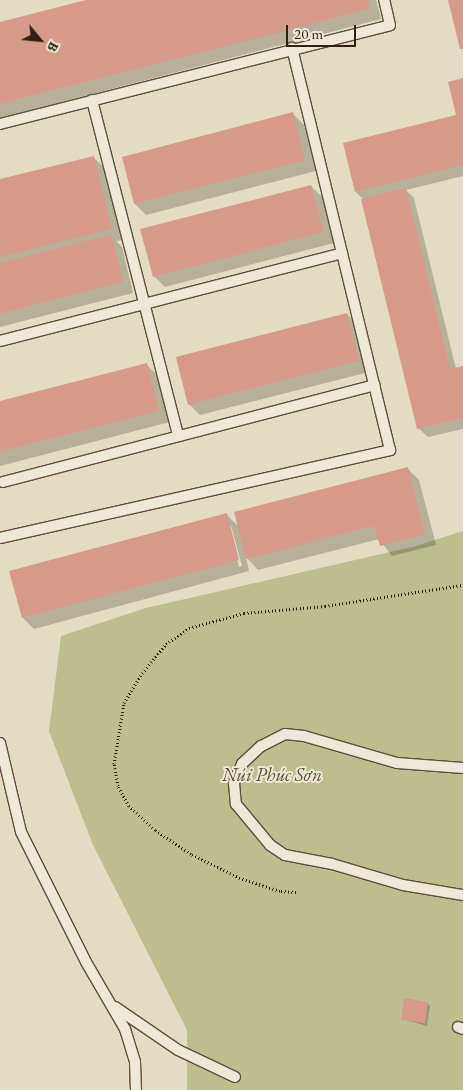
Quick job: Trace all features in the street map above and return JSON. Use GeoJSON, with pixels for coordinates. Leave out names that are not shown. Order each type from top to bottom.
{"type":"FeatureCollection","features":[{"type":"Feature","properties":{"kind":"lane"},"geometry":{"type":"LineString","coordinates":[[0,124],[292,48],[390,25],[384,0]]}},
{"type":"Feature","properties":{"kind":"lane"},"geometry":{"type":"LineString","coordinates":[[0,538],[390,450],[292,48]]}},
{"type":"Feature","properties":{"kind":"lane"},"geometry":{"type":"LineString","coordinates":[[92,100],[178,436]]}},
{"type":"Feature","properties":{"kind":"lane"},"geometry":{"type":"LineString","coordinates":[[0,341],[342,253]]}},
{"type":"Feature","properties":{"kind":"lane"},"geometry":{"type":"LineString","coordinates":[[3,482],[375,385]]}},
{"type":"Feature","properties":{"kind":"lane"},"geometry":{"type":"LineString","coordinates":[[463,768],[397,763],[304,736],[285,734],[261,746],[242,764],[234,783],[236,804],[270,845],[285,855],[332,864],[403,885],[463,895]]}},
{"type":"Feature","properties":{"kind":"lane"},"geometry":{"type":"LineString","coordinates":[[0,743],[21,832],[110,1004],[125,1029],[135,1062],[136,1090]]}},
{"type":"Feature","properties":{"kind":"lane"},"geometry":{"type":"LineString","coordinates":[[110,1004],[178,1050],[235,1077]]}},
{"type":"Feature","properties":{"kind":"path"},"geometry":{"type":"LineString","coordinates":[[296,892],[240,878],[191,854],[155,830],[129,806],[118,786],[114,764],[124,703],[140,676],[166,644],[189,628],[244,613],[325,606],[463,585]]}},
{"type":"Feature","properties":{"kind":"green space","name":"Núi Phúc Sơn"},"geometry":{"type":"Polygon","coordinates":[[[463,531],[463,1090],[187,1090],[187,1030],[93,845],[49,731],[61,636],[146,608],[416,546],[463,531]]]}},
{"type":"Feature","properties":{"kind":"building"},"geometry":{"type":"Polygon","coordinates":[[[86,0],[368,0],[370,9],[0,104],[0,22],[86,0]]]}},
{"type":"Feature","properties":{"kind":"building"},"geometry":{"type":"Polygon","coordinates":[[[448,0],[463,0],[463,49],[460,49],[448,0]]]}},
{"type":"Feature","properties":{"kind":"building"},"geometry":{"type":"Polygon","coordinates":[[[463,78],[463,165],[355,192],[343,143],[456,115],[448,82],[463,78]]]}},
{"type":"Feature","properties":{"kind":"building"},"geometry":{"type":"Polygon","coordinates":[[[293,112],[305,160],[134,204],[122,157],[293,112]]]}},
{"type":"Feature","properties":{"kind":"building"},"geometry":{"type":"Polygon","coordinates":[[[94,156],[112,229],[0,257],[0,179],[94,156]]]}},
{"type":"Feature","properties":{"kind":"building"},"geometry":{"type":"Polygon","coordinates":[[[311,185],[324,232],[153,277],[140,229],[311,185]]]}},
{"type":"Feature","properties":{"kind":"building"},"geometry":{"type":"Polygon","coordinates":[[[406,188],[450,369],[463,366],[463,418],[417,429],[361,199],[406,188]]]}},
{"type":"Feature","properties":{"kind":"building"},"geometry":{"type":"Polygon","coordinates":[[[111,234],[123,282],[0,314],[0,263],[111,234]]]}},
{"type":"Feature","properties":{"kind":"building"},"geometry":{"type":"Polygon","coordinates":[[[347,313],[359,361],[188,405],[176,357],[347,313]]]}},
{"type":"Feature","properties":{"kind":"building"},"geometry":{"type":"Polygon","coordinates":[[[147,363],[159,411],[0,452],[0,401],[147,363]]]}},
{"type":"Feature","properties":{"kind":"building"},"geometry":{"type":"Polygon","coordinates":[[[408,467],[425,534],[380,546],[374,526],[246,559],[234,512],[408,467]]]}},
{"type":"Feature","properties":{"kind":"building"},"geometry":{"type":"Polygon","coordinates":[[[227,513],[239,560],[22,618],[9,571],[227,513]]]}},
{"type":"Feature","properties":{"kind":"building"},"geometry":{"type":"Polygon","coordinates":[[[404,998],[428,1002],[425,1023],[401,1020],[404,998]]]}}]}
